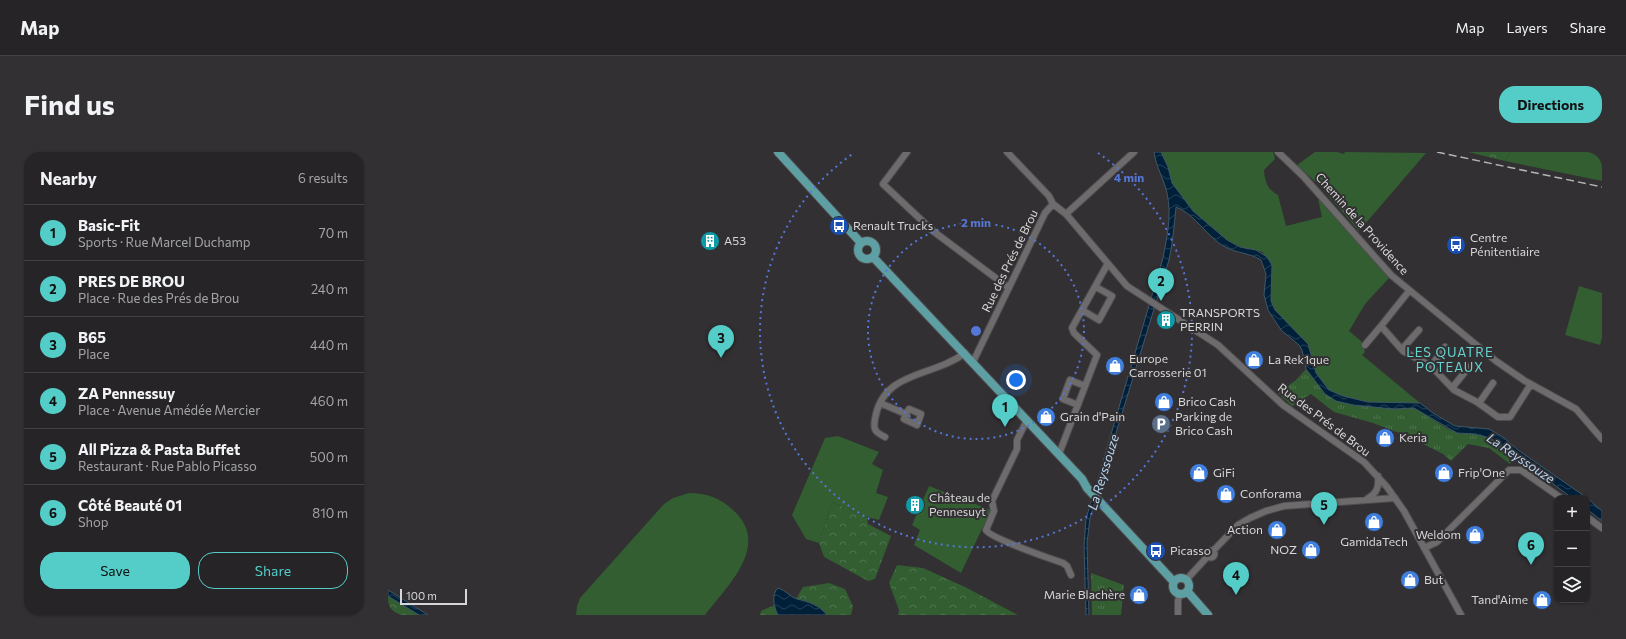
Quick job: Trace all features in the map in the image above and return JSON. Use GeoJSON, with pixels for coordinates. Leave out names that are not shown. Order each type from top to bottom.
{"type":"FeatureCollection","features":[{"type":"Feature","properties":{"kind":"main road"},"geometry":{"type":"LineString","coordinates":[[778,152],[861,244]]}},
{"type":"Feature","properties":{"kind":"main road"},"geometry":{"type":"LineString","coordinates":[[867,241],[874,246],[876,251],[873,256],[867,259],[860,256],[858,250],[861,244],[867,241]]}},
{"type":"Feature","properties":{"kind":"main road"},"geometry":{"type":"LineString","coordinates":[[873,256],[1096,494],[1179,580],[1189,586],[1184,592]]}},
{"type":"Feature","properties":{"kind":"main road"},"geometry":{"type":"LineString","coordinates":[[1179,580],[1174,589],[1184,592],[1208,615]]}},
{"type":"Feature","properties":{"kind":"street"},"geometry":{"type":"LineString","coordinates":[[907,152],[883,184],[933,231],[1008,288]]}},
{"type":"Feature","properties":{"kind":"street"},"geometry":{"type":"LineString","coordinates":[[1007,152],[1049,196],[1053,204]]}},
{"type":"Feature","properties":{"kind":"street"},"geometry":{"type":"LineString","coordinates":[[1066,214],[1134,152]]}},
{"type":"Feature","properties":{"kind":"street","name":"Chemin de la Providence"},"geometry":{"type":"LineString","coordinates":[[1278,152],[1303,176],[1391,275],[1409,291],[1496,360],[1531,384],[1576,409],[1602,439]]}},
{"type":"Feature","properties":{"kind":"street","name":"Rue des Prés de Brou"},"geometry":{"type":"LineString","coordinates":[[973,362],[1045,212],[1053,204],[1066,214],[1107,265],[1127,286],[1147,301],[1218,345],[1283,405],[1302,420],[1349,450],[1378,476],[1395,498],[1461,615]]}},
{"type":"Feature","properties":{"kind":"street"},"geometry":{"type":"LineString","coordinates":[[1059,454],[1097,355],[1072,331],[1107,265]]}},
{"type":"Feature","properties":{"kind":"street"},"geometry":{"type":"LineString","coordinates":[[1082,310],[1099,320],[1112,296],[1096,287]]}},
{"type":"Feature","properties":{"kind":"street"},"geometry":{"type":"LineString","coordinates":[[1364,345],[1409,291]]}},
{"type":"Feature","properties":{"kind":"street"},"geometry":{"type":"LineString","coordinates":[[1381,326],[1402,350],[1431,366],[1452,388],[1479,403],[1498,417],[1510,417],[1531,384]]}},
{"type":"Feature","properties":{"kind":"street"},"geometry":{"type":"LineString","coordinates":[[1402,350],[1419,330]]}},
{"type":"Feature","properties":{"kind":"street"},"geometry":{"type":"LineString","coordinates":[[1431,366],[1445,347]]}},
{"type":"Feature","properties":{"kind":"street"},"geometry":{"type":"LineString","coordinates":[[885,437],[876,433],[873,429],[876,412],[887,389],[896,383],[951,362],[965,353]]}},
{"type":"Feature","properties":{"kind":"street"},"geometry":{"type":"LineString","coordinates":[[1452,388],[1468,367]]}},
{"type":"Feature","properties":{"kind":"street"},"geometry":{"type":"LineString","coordinates":[[1078,405],[1063,399],[1070,380],[1085,386]]}},
{"type":"Feature","properties":{"kind":"street"},"geometry":{"type":"LineString","coordinates":[[1479,403],[1493,383]]}},
{"type":"Feature","properties":{"kind":"street"},"geometry":{"type":"LineString","coordinates":[[880,403],[906,414]]}},
{"type":"Feature","properties":{"kind":"street"},"geometry":{"type":"LineString","coordinates":[[1026,420],[1017,440],[1017,448],[992,501],[994,511],[986,530],[988,533],[1067,566],[1072,575]]}},
{"type":"Feature","properties":{"kind":"street"},"geometry":{"type":"LineString","coordinates":[[1424,548],[1437,542],[1509,470],[1521,470],[1557,495]]}},
{"type":"Feature","properties":{"kind":"street"},"geometry":{"type":"LineString","coordinates":[[1366,500],[1377,491],[1379,485],[1378,476]]}},
{"type":"Feature","properties":{"kind":"street"},"geometry":{"type":"LineString","coordinates":[[1179,580],[1211,553],[1238,526],[1250,518],[1266,511],[1284,506],[1395,498]]}},
{"type":"Feature","properties":{"kind":"street"},"geometry":{"type":"LineString","coordinates":[[1590,519],[1602,528]]}},
{"type":"Feature","properties":{"kind":"street"},"geometry":{"type":"LineString","coordinates":[[1178,615],[1178,601],[1184,592]]}},
{"type":"Feature","properties":{"kind":"green space"},"geometry":{"type":"Polygon","coordinates":[[[1161,152],[1273,152],[1275,159],[1264,170],[1265,178],[1269,188],[1278,195],[1286,226],[1322,217],[1317,194],[1389,278],[1365,304],[1349,331],[1361,341],[1365,352],[1362,355],[1420,403],[1368,402],[1343,396],[1329,390],[1316,373],[1310,350],[1275,310],[1271,301],[1263,252],[1240,247],[1227,240],[1193,211],[1172,183],[1168,167],[1161,152]]]}},
{"type":"Feature","properties":{"kind":"green space"},"geometry":{"type":"Polygon","coordinates":[[[1315,152],[1337,152],[1344,154],[1345,152],[1426,153],[1359,231],[1319,185],[1297,165],[1315,152]]]}},
{"type":"Feature","properties":{"kind":"green space"},"geometry":{"type":"Polygon","coordinates":[[[1468,152],[1511,152],[1505,161],[1468,152]]]}},
{"type":"Feature","properties":{"kind":"green space"},"geometry":{"type":"Polygon","coordinates":[[[1511,152],[1602,152],[1602,181],[1505,161],[1511,152]]]}},
{"type":"Feature","properties":{"kind":"green space"},"geometry":{"type":"Polygon","coordinates":[[[1579,286],[1602,293],[1602,338],[1600,345],[1565,335],[1579,286]]]}},
{"type":"Feature","properties":{"kind":"green space"},"geometry":{"type":"Polygon","coordinates":[[[1306,369],[1325,394],[1393,409],[1414,408],[1448,429],[1461,434],[1475,434],[1490,438],[1518,457],[1510,464],[1489,448],[1468,444],[1451,461],[1443,454],[1407,436],[1373,423],[1334,412],[1311,394],[1292,406],[1278,393],[1296,380],[1306,369]]]}},
{"type":"Feature","properties":{"kind":"green space"},"geometry":{"type":"Polygon","coordinates":[[[838,436],[879,452],[872,464],[883,470],[876,493],[888,497],[879,520],[867,517],[832,502],[819,543],[806,539],[792,515],[825,438],[838,436]]]}},
{"type":"Feature","properties":{"kind":"green space"},"geometry":{"type":"Polygon","coordinates":[[[929,486],[991,510],[961,573],[914,545],[920,530],[912,525],[929,486]]]}},
{"type":"Feature","properties":{"kind":"green space"},"geometry":{"type":"Polygon","coordinates":[[[689,493],[713,497],[728,506],[744,523],[748,537],[747,551],[742,565],[734,578],[705,615],[576,615],[580,598],[664,504],[673,498],[689,493]]]}},
{"type":"Feature","properties":{"kind":"green space"},"geometry":{"type":"Polygon","coordinates":[[[832,502],[867,517],[868,524],[891,536],[875,579],[868,581],[824,557],[819,543],[832,502]]]}},
{"type":"Feature","properties":{"kind":"green space"},"geometry":{"type":"Polygon","coordinates":[[[897,565],[923,568],[965,587],[1018,615],[898,615],[899,610],[889,583],[897,565]]]}},
{"type":"Feature","properties":{"kind":"green space"},"geometry":{"type":"Polygon","coordinates":[[[1091,573],[1124,585],[1121,615],[1092,615],[1091,573]]]}},
{"type":"Feature","properties":{"kind":"green space"},"geometry":{"type":"Polygon","coordinates":[[[829,583],[845,589],[853,606],[851,615],[827,615],[813,604],[796,599],[803,587],[829,583]]]}},
{"type":"Feature","properties":{"kind":"green space"},"geometry":{"type":"Polygon","coordinates":[[[388,596],[419,615],[388,615],[388,596]]]}},
{"type":"Feature","properties":{"kind":"green space"},"geometry":{"type":"Polygon","coordinates":[[[775,605],[778,615],[760,615],[761,611],[775,605]]]}},
{"type":"Feature","properties":{"kind":"water","name":"La Reyssouze"},"geometry":{"type":"Polygon","coordinates":[[[1154,152],[1161,152],[1168,167],[1172,183],[1193,211],[1227,240],[1240,247],[1256,250],[1267,257],[1272,265],[1271,301],[1275,310],[1308,344],[1316,373],[1329,390],[1343,396],[1368,402],[1420,403],[1433,413],[1455,426],[1489,429],[1503,437],[1518,450],[1583,495],[1568,495],[1503,446],[1490,438],[1475,434],[1457,433],[1414,408],[1393,409],[1353,405],[1336,401],[1325,394],[1306,369],[1302,350],[1299,345],[1281,330],[1268,310],[1264,295],[1266,274],[1261,260],[1225,247],[1212,238],[1183,210],[1176,207],[1169,260],[1090,518],[1087,543],[1089,615],[1086,615],[1084,546],[1086,519],[1163,258],[1167,234],[1169,210],[1166,188],[1156,163],[1154,152]]]}},
{"type":"Feature","properties":{"kind":"water"},"geometry":{"type":"Polygon","coordinates":[[[1590,501],[1602,511],[1602,521],[1590,511],[1590,501]]]}},
{"type":"Feature","properties":{"kind":"water"},"geometry":{"type":"Polygon","coordinates":[[[778,588],[795,598],[817,606],[827,615],[778,615],[774,605],[774,594],[778,588]]]}},
{"type":"Feature","properties":{"kind":"water"},"geometry":{"type":"Polygon","coordinates":[[[388,590],[428,615],[419,615],[388,596],[388,590]]]}},
{"type":"Feature","properties":{"kind":"railway"},"geometry":{"type":"LineString","coordinates":[[1437,152],[1602,187]]}},
{"type":"Feature","properties":{"kind":"place","name":"Renault Trucks"},"geometry":{"type":"Point","coordinates":[839,226]}},
{"type":"Feature","properties":{"kind":"place","name":"A53"},"geometry":{"type":"Point","coordinates":[710,241]}},
{"type":"Feature","properties":{"kind":"place","name":"Centre Pénitentiaire"},"geometry":{"type":"Point","coordinates":[1456,245]}},
{"type":"Feature","properties":{"kind":"place","name":"PRES DE BROU"},"geometry":{"type":"Point","coordinates":[1161,301]}},
{"type":"Feature","properties":{"kind":"place","name":"TRANSPORTS PERRIN"},"geometry":{"type":"Point","coordinates":[1166,320]}},
{"type":"Feature","properties":{"kind":"place","name":"B65"},"geometry":{"type":"Point","coordinates":[721,358]}},
{"type":"Feature","properties":{"kind":"place","name":"La Rek1que"},"geometry":{"type":"Point","coordinates":[1254,360]}},
{"type":"Feature","properties":{"kind":"place","name":"Europe Carrosserie 01"},"geometry":{"type":"Point","coordinates":[1115,366]}},
{"type":"Feature","properties":{"kind":"place","name":"Brico Cash"},"geometry":{"type":"Point","coordinates":[1164,402]}},
{"type":"Feature","properties":{"kind":"place","name":"Grain d'Pain"},"geometry":{"type":"Point","coordinates":[1046,417]}},
{"type":"Feature","properties":{"kind":"place","name":"Parking de Brico Cash"},"geometry":{"type":"Point","coordinates":[1161,424]}},
{"type":"Feature","properties":{"kind":"place","name":"Basic-Fit"},"geometry":{"type":"Point","coordinates":[1005,427]}},
{"type":"Feature","properties":{"kind":"place","name":"Keria"},"geometry":{"type":"Point","coordinates":[1385,438]}},
{"type":"Feature","properties":{"kind":"place","name":"GiFi"},"geometry":{"type":"Point","coordinates":[1199,473]}},
{"type":"Feature","properties":{"kind":"place","name":"Frip'One"},"geometry":{"type":"Point","coordinates":[1444,473]}},
{"type":"Feature","properties":{"kind":"place","name":"Conforama"},"geometry":{"type":"Point","coordinates":[1226,494]}},
{"type":"Feature","properties":{"kind":"place","name":"Château de Pennesuyt"},"geometry":{"type":"Point","coordinates":[915,505]}},
{"type":"Feature","properties":{"kind":"place","name":"GamidaTech"},"geometry":{"type":"Point","coordinates":[1374,522]}},
{"type":"Feature","properties":{"kind":"place","name":"All Pizza & Pasta Buffet"},"geometry":{"type":"Point","coordinates":[1324,525]}},
{"type":"Feature","properties":{"kind":"place","name":"Action"},"geometry":{"type":"Point","coordinates":[1277,530]}},
{"type":"Feature","properties":{"kind":"place","name":"Weldom"},"geometry":{"type":"Point","coordinates":[1475,535]}},
{"type":"Feature","properties":{"kind":"place","name":"NOZ"},"geometry":{"type":"Point","coordinates":[1311,550]}},
{"type":"Feature","properties":{"kind":"place","name":"Picasso"},"geometry":{"type":"Point","coordinates":[1156,551]}},
{"type":"Feature","properties":{"kind":"place","name":"Côté Beauté 01"},"geometry":{"type":"Point","coordinates":[1531,565]}},
{"type":"Feature","properties":{"kind":"place","name":"But"},"geometry":{"type":"Point","coordinates":[1410,580]}},
{"type":"Feature","properties":{"kind":"place","name":"Marie Blachère"},"geometry":{"type":"Point","coordinates":[1139,595]}},
{"type":"Feature","properties":{"kind":"place","name":"ZA Pennessuy"},"geometry":{"type":"Point","coordinates":[1236,595]}},
{"type":"Feature","properties":{"kind":"place","name":"Tand'Aime"},"geometry":{"type":"Point","coordinates":[1542,600]}},
{"type":"Feature","properties":{"kind":"district","name":"LES QUATRE POTEAUX"},"geometry":{"type":"Point","coordinates":[1450,360]}}]}
